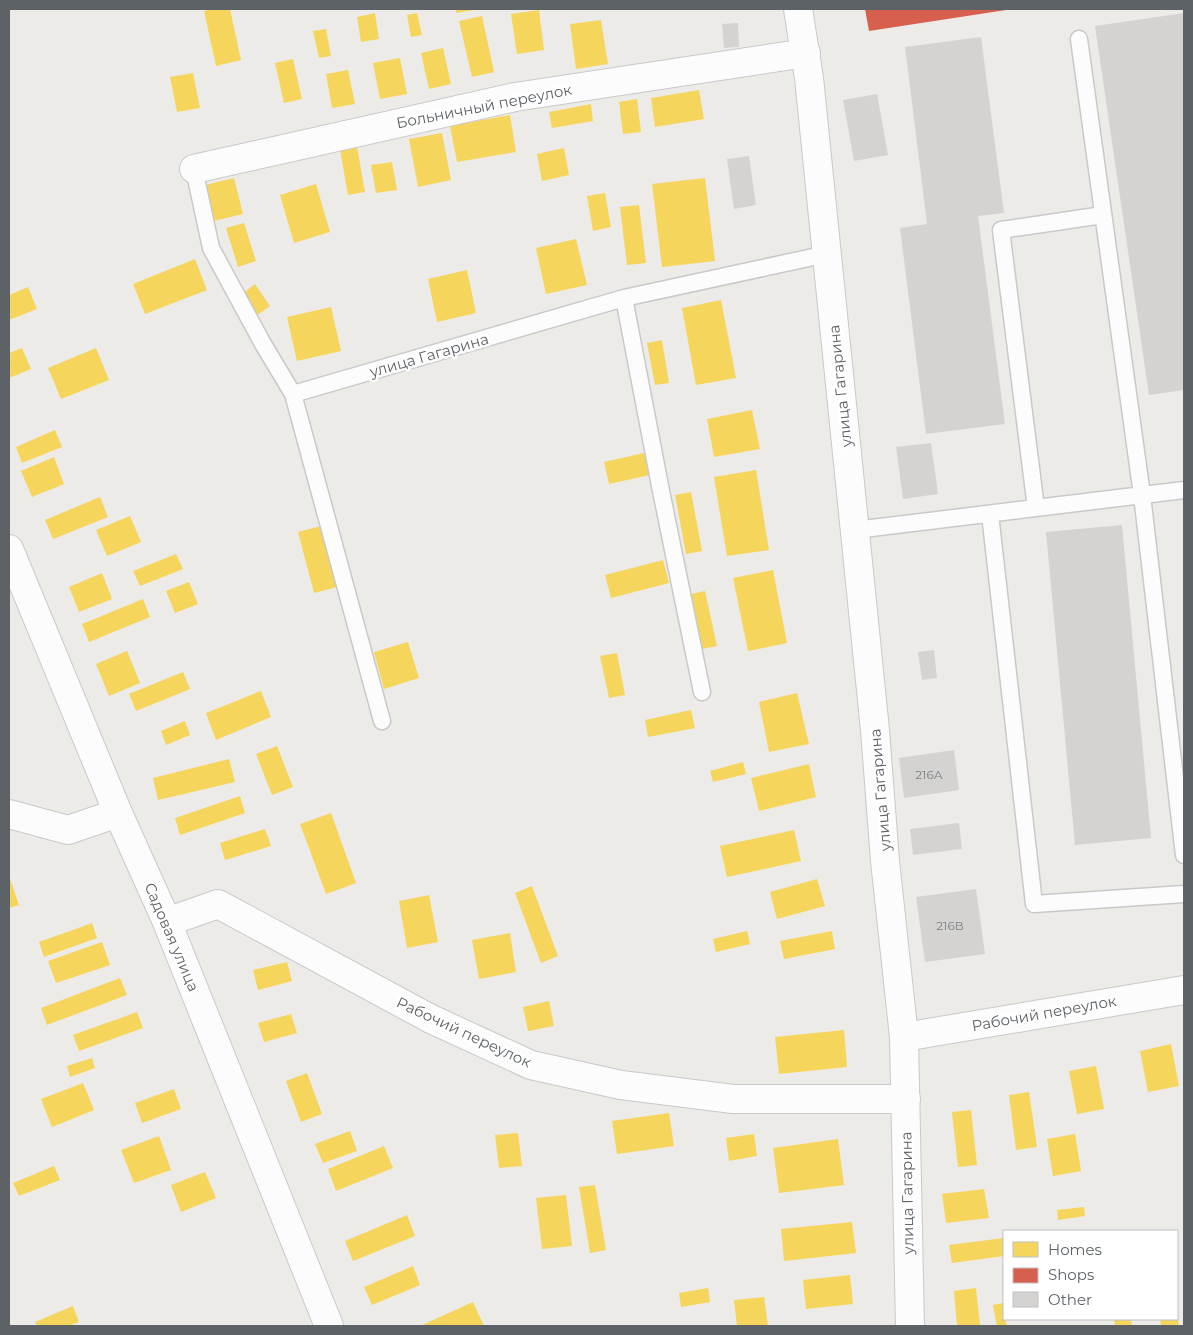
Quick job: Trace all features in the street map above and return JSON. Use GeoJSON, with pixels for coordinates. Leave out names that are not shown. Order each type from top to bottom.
{"type":"FeatureCollection","features":[{"type":"Feature","properties":{"kind":"street","name":"улица Гагарина"},"geometry":{"type":"LineString","coordinates":[[798,9],[806,53],[827,254],[904,1037],[910,1326]]}},
{"type":"Feature","properties":{"kind":"street","name":"Больничный переулок"},"geometry":{"type":"LineString","coordinates":[[194,169],[515,97],[806,53]]}},
{"type":"Feature","properties":{"kind":"street","name":"Садовая улица"},"geometry":{"type":"LineString","coordinates":[[9,550],[118,813],[167,922],[329,1326]]}},
{"type":"Feature","properties":{"kind":"street"},"geometry":{"type":"LineString","coordinates":[[9,814],[68,830],[118,813]]}},
{"type":"Feature","properties":{"kind":"street","name":"Рабочий переулок"},"geometry":{"type":"LineString","coordinates":[[167,922],[218,904],[431,1019],[531,1065],[621,1085],[733,1100],[906,1099]]}},
{"type":"Feature","properties":{"kind":"street","name":"Рабочий переулок"},"geometry":{"type":"LineString","coordinates":[[904,1037],[1184,990]]}},
{"type":"Feature","properties":{"kind":"lane"},"geometry":{"type":"LineString","coordinates":[[1079,39],[1142,495],[1184,855]]}},
{"type":"Feature","properties":{"kind":"lane"},"geometry":{"type":"LineString","coordinates":[[194,169],[211,248],[263,344],[293,394],[382,721]]}},
{"type":"Feature","properties":{"kind":"lane"},"geometry":{"type":"LineString","coordinates":[[1036,508],[1001,230],[1104,215]]}},
{"type":"Feature","properties":{"kind":"lane","name":"улица Гагарина"},"geometry":{"type":"LineString","coordinates":[[293,394],[624,298],[827,254]]}},
{"type":"Feature","properties":{"kind":"lane"},"geometry":{"type":"LineString","coordinates":[[624,298],[702,692]]}},
{"type":"Feature","properties":{"kind":"lane"},"geometry":{"type":"LineString","coordinates":[[855,530],[1184,490]]}},
{"type":"Feature","properties":{"kind":"lane"},"geometry":{"type":"LineString","coordinates":[[990,514],[1034,904],[1184,894]]}},
{"type":"Feature","properties":{"kind":"building: Homes"},"geometry":{"type":"Polygon","coordinates":[[[230,9],[241,60],[216,66],[204,11],[230,9]]]}},
{"type":"Feature","properties":{"kind":"building: Homes"},"geometry":{"type":"Polygon","coordinates":[[[456,9],[474,9],[474,10],[456,13],[456,9]]]}},
{"type":"Feature","properties":{"kind":"building: Homes"},"geometry":{"type":"Polygon","coordinates":[[[539,10],[544,50],[517,54],[511,14],[539,10]]]}},
{"type":"Feature","properties":{"kind":"building: Homes"},"geometry":{"type":"Polygon","coordinates":[[[375,13],[379,39],[361,42],[357,17],[375,13]]]}},
{"type":"Feature","properties":{"kind":"building: Homes"},"geometry":{"type":"Polygon","coordinates":[[[417,13],[422,35],[411,37],[407,15],[417,13]]]}},
{"type":"Feature","properties":{"kind":"building: Homes"},"geometry":{"type":"Polygon","coordinates":[[[482,16],[494,72],[472,77],[459,21],[482,16]]]}},
{"type":"Feature","properties":{"kind":"building: Homes"},"geometry":{"type":"Polygon","coordinates":[[[601,20],[608,64],[576,69],[570,24],[601,20]]]}},
{"type":"Feature","properties":{"kind":"building: Homes"},"geometry":{"type":"Polygon","coordinates":[[[326,29],[331,56],[319,58],[313,31],[326,29]]]}},
{"type":"Feature","properties":{"kind":"building: Homes"},"geometry":{"type":"Polygon","coordinates":[[[443,48],[451,84],[429,89],[421,53],[443,48]]]}},
{"type":"Feature","properties":{"kind":"building: Homes"},"geometry":{"type":"Polygon","coordinates":[[[400,58],[407,94],[380,99],[373,63],[400,58]]]}},
{"type":"Feature","properties":{"kind":"building: Homes"},"geometry":{"type":"Polygon","coordinates":[[[293,59],[302,99],[284,103],[275,63],[293,59]]]}},
{"type":"Feature","properties":{"kind":"building: Homes"},"geometry":{"type":"Polygon","coordinates":[[[348,70],[355,104],[332,108],[326,74],[348,70]]]}},
{"type":"Feature","properties":{"kind":"building: Homes"},"geometry":{"type":"Polygon","coordinates":[[[193,73],[200,108],[177,112],[170,77],[193,73]]]}},
{"type":"Feature","properties":{"kind":"building: Homes"},"geometry":{"type":"Polygon","coordinates":[[[699,90],[704,119],[655,127],[651,98],[699,90]]]}},
{"type":"Feature","properties":{"kind":"building: Homes"},"geometry":{"type":"Polygon","coordinates":[[[637,99],[641,132],[623,134],[619,102],[637,99]]]}},
{"type":"Feature","properties":{"kind":"building: Homes"},"geometry":{"type":"Polygon","coordinates":[[[591,104],[593,121],[552,128],[549,112],[591,104]]]}},
{"type":"Feature","properties":{"kind":"building: Homes"},"geometry":{"type":"Polygon","coordinates":[[[510,115],[516,152],[457,162],[450,126],[510,115]]]}},
{"type":"Feature","properties":{"kind":"building: Homes"},"geometry":{"type":"Polygon","coordinates":[[[442,133],[451,180],[418,187],[409,139],[442,133]]]}},
{"type":"Feature","properties":{"kind":"building: Homes"},"geometry":{"type":"Polygon","coordinates":[[[357,147],[365,192],[348,195],[340,150],[357,147]]]}},
{"type":"Feature","properties":{"kind":"building: Homes"},"geometry":{"type":"Polygon","coordinates":[[[564,148],[569,175],[542,181],[537,154],[564,148]]]}},
{"type":"Feature","properties":{"kind":"building: Homes"},"geometry":{"type":"Polygon","coordinates":[[[392,162],[397,190],[376,193],[371,165],[392,162]]]}},
{"type":"Feature","properties":{"kind":"building: Homes"},"geometry":{"type":"Polygon","coordinates":[[[234,178],[243,214],[214,221],[205,185],[234,178]]]}},
{"type":"Feature","properties":{"kind":"building: Homes"},"geometry":{"type":"Polygon","coordinates":[[[705,178],[715,261],[662,267],[652,184],[705,178]]]}},
{"type":"Feature","properties":{"kind":"building: Homes"},"geometry":{"type":"Polygon","coordinates":[[[316,184],[330,232],[294,243],[280,195],[316,184]]]}},
{"type":"Feature","properties":{"kind":"building: Homes"},"geometry":{"type":"Polygon","coordinates":[[[605,193],[611,227],[593,231],[587,196],[605,193]]]}},
{"type":"Feature","properties":{"kind":"building: Homes"},"geometry":{"type":"Polygon","coordinates":[[[639,205],[646,263],[627,265],[620,207],[639,205]]]}},
{"type":"Feature","properties":{"kind":"building: Homes"},"geometry":{"type":"Polygon","coordinates":[[[244,223],[256,261],[238,267],[226,228],[244,223]]]}},
{"type":"Feature","properties":{"kind":"building: Homes"},"geometry":{"type":"Polygon","coordinates":[[[576,239],[587,285],[546,294],[536,248],[576,239]]]}},
{"type":"Feature","properties":{"kind":"building: Homes"},"geometry":{"type":"Polygon","coordinates":[[[195,259],[207,290],[145,314],[133,284],[195,259]]]}},
{"type":"Feature","properties":{"kind":"building: Homes"},"geometry":{"type":"Polygon","coordinates":[[[467,270],[476,313],[437,322],[428,279],[467,270]]]}},
{"type":"Feature","properties":{"kind":"building: Homes"},"geometry":{"type":"Polygon","coordinates":[[[255,284],[270,306],[256,316],[242,294],[255,284]]]}},
{"type":"Feature","properties":{"kind":"building: Homes"},"geometry":{"type":"Polygon","coordinates":[[[28,287],[37,309],[9,320],[9,295],[28,287]]]}},
{"type":"Feature","properties":{"kind":"building: Homes"},"geometry":{"type":"Polygon","coordinates":[[[721,300],[736,378],[696,385],[682,308],[721,300]]]}},
{"type":"Feature","properties":{"kind":"building: Homes"},"geometry":{"type":"Polygon","coordinates":[[[331,307],[341,351],[297,361],[287,317],[331,307]]]}},
{"type":"Feature","properties":{"kind":"building: Homes"},"geometry":{"type":"Polygon","coordinates":[[[662,340],[669,383],[655,385],[647,343],[662,340]]]}},
{"type":"Feature","properties":{"kind":"building: Homes"},"geometry":{"type":"Polygon","coordinates":[[[22,348],[31,369],[9,378],[9,353],[22,348]]]}},
{"type":"Feature","properties":{"kind":"building: Homes"},"geometry":{"type":"Polygon","coordinates":[[[96,348],[109,380],[61,399],[48,368],[96,348]]]}},
{"type":"Feature","properties":{"kind":"building: Homes"},"geometry":{"type":"Polygon","coordinates":[[[752,410],[760,449],[714,457],[707,419],[752,410]]]}},
{"type":"Feature","properties":{"kind":"building: Homes"},"geometry":{"type":"Polygon","coordinates":[[[55,430],[62,447],[22,463],[16,447],[55,430]]]}},
{"type":"Feature","properties":{"kind":"building: Homes"},"geometry":{"type":"Polygon","coordinates":[[[644,453],[650,475],[609,484],[604,462],[644,453]]]}},
{"type":"Feature","properties":{"kind":"building: Homes"},"geometry":{"type":"Polygon","coordinates":[[[54,457],[64,484],[32,497],[21,471],[54,457]]]}},
{"type":"Feature","properties":{"kind":"building: Homes"},"geometry":{"type":"Polygon","coordinates":[[[756,470],[769,550],[727,556],[714,477],[756,470]]]}},
{"type":"Feature","properties":{"kind":"building: Homes"},"geometry":{"type":"Polygon","coordinates":[[[691,492],[702,551],[686,554],[675,495],[691,492]]]}},
{"type":"Feature","properties":{"kind":"building: Homes"},"geometry":{"type":"Polygon","coordinates":[[[100,497],[108,517],[53,539],[45,520],[100,497]]]}},
{"type":"Feature","properties":{"kind":"building: Homes"},"geometry":{"type":"Polygon","coordinates":[[[130,516],[141,542],[107,556],[96,530],[130,516]]]}},
{"type":"Feature","properties":{"kind":"building: Homes"},"geometry":{"type":"Polygon","coordinates":[[[321,526],[337,587],[314,593],[298,532],[321,526]]]}},
{"type":"Feature","properties":{"kind":"building: Homes"},"geometry":{"type":"Polygon","coordinates":[[[176,554],[183,569],[140,586],[133,571],[176,554]]]}},
{"type":"Feature","properties":{"kind":"building: Homes"},"geometry":{"type":"Polygon","coordinates":[[[663,560],[669,583],[611,598],[605,575],[663,560]]]}},
{"type":"Feature","properties":{"kind":"building: Homes"},"geometry":{"type":"Polygon","coordinates":[[[773,570],[787,643],[748,651],[733,578],[773,570]]]}},
{"type":"Feature","properties":{"kind":"building: Homes"},"geometry":{"type":"Polygon","coordinates":[[[102,573],[112,599],[79,612],[69,587],[102,573]]]}},
{"type":"Feature","properties":{"kind":"building: Homes"},"geometry":{"type":"Polygon","coordinates":[[[189,582],[198,604],[175,613],[166,591],[189,582]]]}},
{"type":"Feature","properties":{"kind":"building: Homes"},"geometry":{"type":"Polygon","coordinates":[[[705,591],[717,646],[702,649],[691,594],[705,591]]]}},
{"type":"Feature","properties":{"kind":"building: Homes"},"geometry":{"type":"Polygon","coordinates":[[[143,599],[150,617],[89,642],[82,624],[143,599]]]}},
{"type":"Feature","properties":{"kind":"building: Homes"},"geometry":{"type":"Polygon","coordinates":[[[408,642],[419,678],[384,689],[374,652],[408,642]]]}},
{"type":"Feature","properties":{"kind":"building: Homes"},"geometry":{"type":"Polygon","coordinates":[[[127,651],[140,683],[109,696],[96,664],[127,651]]]}},
{"type":"Feature","properties":{"kind":"building: Homes"},"geometry":{"type":"Polygon","coordinates":[[[617,653],[625,695],[609,698],[600,656],[617,653]]]}},
{"type":"Feature","properties":{"kind":"building: Homes"},"geometry":{"type":"Polygon","coordinates":[[[183,672],[190,689],[136,711],[129,694],[183,672]]]}},
{"type":"Feature","properties":{"kind":"building: Homes"},"geometry":{"type":"Polygon","coordinates":[[[261,691],[271,717],[216,740],[206,713],[261,691]]]}},
{"type":"Feature","properties":{"kind":"building: Homes"},"geometry":{"type":"Polygon","coordinates":[[[797,693],[809,744],[769,752],[759,702],[797,693]]]}},
{"type":"Feature","properties":{"kind":"building: Homes"},"geometry":{"type":"Polygon","coordinates":[[[691,710],[695,728],[648,737],[645,720],[691,710]]]}},
{"type":"Feature","properties":{"kind":"building: Homes"},"geometry":{"type":"Polygon","coordinates":[[[185,721],[190,735],[166,745],[161,731],[185,721]]]}},
{"type":"Feature","properties":{"kind":"building: Homes"},"geometry":{"type":"Polygon","coordinates":[[[277,746],[293,787],[272,795],[256,754],[277,746]]]}},
{"type":"Feature","properties":{"kind":"building: Homes"},"geometry":{"type":"Polygon","coordinates":[[[229,759],[235,782],[158,800],[153,778],[229,759]]]}},
{"type":"Feature","properties":{"kind":"building: Homes"},"geometry":{"type":"Polygon","coordinates":[[[743,762],[746,774],[713,782],[710,771],[743,762]]]}},
{"type":"Feature","properties":{"kind":"building: Homes"},"geometry":{"type":"Polygon","coordinates":[[[809,764],[816,797],[759,811],[751,778],[809,764]]]}},
{"type":"Feature","properties":{"kind":"building: Homes"},"geometry":{"type":"Polygon","coordinates":[[[240,796],[245,813],[180,835],[175,818],[240,796]]]}},
{"type":"Feature","properties":{"kind":"building: Homes"},"geometry":{"type":"Polygon","coordinates":[[[331,813],[356,883],[326,894],[300,824],[331,813]]]}},
{"type":"Feature","properties":{"kind":"building: Homes"},"geometry":{"type":"Polygon","coordinates":[[[265,829],[271,846],[225,860],[220,843],[265,829]]]}},
{"type":"Feature","properties":{"kind":"building: Homes"},"geometry":{"type":"Polygon","coordinates":[[[794,830],[801,861],[727,877],[720,846],[794,830]]]}},
{"type":"Feature","properties":{"kind":"building: Homes"},"geometry":{"type":"Polygon","coordinates":[[[9,876],[19,905],[9,908],[9,876]]]}},
{"type":"Feature","properties":{"kind":"building: Homes"},"geometry":{"type":"Polygon","coordinates":[[[817,879],[825,906],[777,919],[770,892],[817,879]]]}},
{"type":"Feature","properties":{"kind":"building: Homes"},"geometry":{"type":"Polygon","coordinates":[[[532,886],[558,956],[541,963],[515,893],[532,886]]]}},
{"type":"Feature","properties":{"kind":"building: Homes"},"geometry":{"type":"Polygon","coordinates":[[[429,895],[438,942],[407,948],[399,901],[429,895]]]}},
{"type":"Feature","properties":{"kind":"building: Homes"},"geometry":{"type":"Polygon","coordinates":[[[92,923],[97,938],[44,957],[39,942],[92,923]]]}},
{"type":"Feature","properties":{"kind":"building: Homes"},"geometry":{"type":"Polygon","coordinates":[[[747,931],[750,944],[716,952],[713,939],[747,931]]]}},
{"type":"Feature","properties":{"kind":"building: Homes"},"geometry":{"type":"Polygon","coordinates":[[[832,931],[835,949],[784,959],[780,941],[832,931]]]}},
{"type":"Feature","properties":{"kind":"building: Homes"},"geometry":{"type":"Polygon","coordinates":[[[510,933],[516,972],[479,979],[472,940],[510,933]]]}},
{"type":"Feature","properties":{"kind":"building: Homes"},"geometry":{"type":"Polygon","coordinates":[[[102,942],[110,965],[56,983],[48,961],[102,942]]]}},
{"type":"Feature","properties":{"kind":"building: Homes"},"geometry":{"type":"Polygon","coordinates":[[[287,962],[292,981],[258,990],[253,970],[287,962]]]}},
{"type":"Feature","properties":{"kind":"building: Homes"},"geometry":{"type":"Polygon","coordinates":[[[120,978],[127,995],[47,1025],[41,1008],[120,978]]]}},
{"type":"Feature","properties":{"kind":"building: Homes"},"geometry":{"type":"Polygon","coordinates":[[[549,1001],[554,1026],[528,1031],[523,1007],[549,1001]]]}},
{"type":"Feature","properties":{"kind":"building: Homes"},"geometry":{"type":"Polygon","coordinates":[[[137,1012],[143,1028],[79,1051],[73,1035],[137,1012]]]}},
{"type":"Feature","properties":{"kind":"building: Homes"},"geometry":{"type":"Polygon","coordinates":[[[291,1014],[297,1033],[264,1042],[258,1023],[291,1014]]]}},
{"type":"Feature","properties":{"kind":"building: Homes"},"geometry":{"type":"Polygon","coordinates":[[[844,1030],[847,1067],[779,1074],[775,1037],[844,1030]]]}},
{"type":"Feature","properties":{"kind":"building: Homes"},"geometry":{"type":"Polygon","coordinates":[[[1171,1044],[1179,1086],[1148,1092],[1140,1051],[1171,1044]]]}},
{"type":"Feature","properties":{"kind":"building: Homes"},"geometry":{"type":"Polygon","coordinates":[[[92,1058],[95,1068],[70,1077],[67,1066],[92,1058]]]}},
{"type":"Feature","properties":{"kind":"building: Homes"},"geometry":{"type":"Polygon","coordinates":[[[1096,1066],[1104,1109],[1077,1114],[1069,1071],[1096,1066]]]}},
{"type":"Feature","properties":{"kind":"building: Homes"},"geometry":{"type":"Polygon","coordinates":[[[307,1073],[322,1114],[301,1122],[286,1081],[307,1073]]]}},
{"type":"Feature","properties":{"kind":"building: Homes"},"geometry":{"type":"Polygon","coordinates":[[[83,1083],[94,1110],[52,1127],[41,1099],[83,1083]]]}},
{"type":"Feature","properties":{"kind":"building: Homes"},"geometry":{"type":"Polygon","coordinates":[[[174,1089],[181,1109],[142,1123],[135,1103],[174,1089]]]}},
{"type":"Feature","properties":{"kind":"building: Homes"},"geometry":{"type":"Polygon","coordinates":[[[1029,1092],[1037,1147],[1016,1150],[1009,1095],[1029,1092]]]}},
{"type":"Feature","properties":{"kind":"building: Homes"},"geometry":{"type":"Polygon","coordinates":[[[971,1110],[977,1165],[958,1167],[952,1112],[971,1110]]]}},
{"type":"Feature","properties":{"kind":"building: Homes"},"geometry":{"type":"Polygon","coordinates":[[[669,1113],[674,1146],[617,1154],[612,1121],[669,1113]]]}},
{"type":"Feature","properties":{"kind":"building: Homes"},"geometry":{"type":"Polygon","coordinates":[[[350,1131],[357,1151],[323,1163],[315,1144],[350,1131]]]}},
{"type":"Feature","properties":{"kind":"building: Homes"},"geometry":{"type":"Polygon","coordinates":[[[518,1133],[522,1166],[499,1168],[495,1135],[518,1133]]]}},
{"type":"Feature","properties":{"kind":"building: Homes"},"geometry":{"type":"Polygon","coordinates":[[[754,1134],[757,1156],[729,1161],[726,1138],[754,1134]]]}},
{"type":"Feature","properties":{"kind":"building: Homes"},"geometry":{"type":"Polygon","coordinates":[[[1075,1134],[1081,1171],[1053,1176],[1047,1139],[1075,1134]]]}},
{"type":"Feature","properties":{"kind":"building: Homes"},"geometry":{"type":"Polygon","coordinates":[[[159,1136],[171,1170],[134,1183],[121,1150],[159,1136]]]}},
{"type":"Feature","properties":{"kind":"building: Homes"},"geometry":{"type":"Polygon","coordinates":[[[838,1139],[844,1185],[779,1193],[773,1148],[838,1139]]]}},
{"type":"Feature","properties":{"kind":"building: Homes"},"geometry":{"type":"Polygon","coordinates":[[[384,1146],[393,1168],[336,1191],[328,1169],[384,1146]]]}},
{"type":"Feature","properties":{"kind":"building: Homes"},"geometry":{"type":"Polygon","coordinates":[[[54,1166],[60,1180],[19,1196],[13,1183],[54,1166]]]}},
{"type":"Feature","properties":{"kind":"building: Homes"},"geometry":{"type":"Polygon","coordinates":[[[205,1172],[216,1198],[181,1212],[171,1185],[205,1172]]]}},
{"type":"Feature","properties":{"kind":"building: Homes"},"geometry":{"type":"Polygon","coordinates":[[[595,1185],[606,1250],[590,1253],[579,1187],[595,1185]]]}},
{"type":"Feature","properties":{"kind":"building: Homes"},"geometry":{"type":"Polygon","coordinates":[[[984,1189],[989,1218],[946,1223],[942,1194],[984,1189]]]}},
{"type":"Feature","properties":{"kind":"building: Homes"},"geometry":{"type":"Polygon","coordinates":[[[566,1195],[572,1246],[542,1249],[536,1198],[566,1195]]]}},
{"type":"Feature","properties":{"kind":"building: Homes"},"geometry":{"type":"Polygon","coordinates":[[[1084,1207],[1085,1216],[1058,1220],[1057,1210],[1084,1207]]]}},
{"type":"Feature","properties":{"kind":"building: Homes"},"geometry":{"type":"Polygon","coordinates":[[[407,1215],[415,1236],[353,1261],[345,1241],[407,1215]]]}},
{"type":"Feature","properties":{"kind":"building: Homes"},"geometry":{"type":"Polygon","coordinates":[[[852,1222],[856,1253],[784,1261],[781,1229],[852,1222]]]}},
{"type":"Feature","properties":{"kind":"building: Homes"},"geometry":{"type":"Polygon","coordinates":[[[1003,1238],[1003,1256],[952,1263],[949,1245],[1003,1238]]]}},
{"type":"Feature","properties":{"kind":"building: Homes"},"geometry":{"type":"Polygon","coordinates":[[[413,1266],[420,1285],[372,1305],[364,1287],[413,1266]]]}},
{"type":"Feature","properties":{"kind":"building: Homes"},"geometry":{"type":"Polygon","coordinates":[[[850,1275],[853,1304],[806,1309],[803,1280],[850,1275]]]}},
{"type":"Feature","properties":{"kind":"building: Homes"},"geometry":{"type":"Polygon","coordinates":[[[708,1288],[710,1302],[681,1307],[679,1293],[708,1288]]]}},
{"type":"Feature","properties":{"kind":"building: Homes"},"geometry":{"type":"Polygon","coordinates":[[[976,1288],[980,1325],[957,1326],[954,1291],[976,1288]]]}},
{"type":"Feature","properties":{"kind":"building: Homes"},"geometry":{"type":"Polygon","coordinates":[[[764,1297],[768,1326],[737,1326],[734,1300],[764,1297]]]}},
{"type":"Feature","properties":{"kind":"building: Homes"},"geometry":{"type":"Polygon","coordinates":[[[473,1302],[484,1326],[420,1326],[473,1302]]]}},
{"type":"Feature","properties":{"kind":"building: Homes"},"geometry":{"type":"Polygon","coordinates":[[[1003,1303],[1003,1320],[1005,1320],[1007,1326],[997,1326],[993,1305],[1003,1303]]]}},
{"type":"Feature","properties":{"kind":"building: Homes"},"geometry":{"type":"Polygon","coordinates":[[[73,1306],[79,1322],[68,1326],[37,1326],[35,1322],[73,1306]]]}},
{"type":"Feature","properties":{"kind":"building: Homes"},"geometry":{"type":"Polygon","coordinates":[[[1178,1319],[1179,1326],[1161,1326],[1160,1320],[1178,1319]]]}},
{"type":"Feature","properties":{"kind":"building: Homes"},"geometry":{"type":"Polygon","coordinates":[[[1114,1320],[1131,1320],[1132,1326],[1115,1326],[1114,1320]]]}},
{"type":"Feature","properties":{"kind":"building: Shops"},"geometry":{"type":"Polygon","coordinates":[[[865,9],[1006,9],[1006,10],[869,31],[865,9]]]}},
{"type":"Feature","properties":{"kind":"building: Other"},"geometry":{"type":"Polygon","coordinates":[[[1184,13],[1184,390],[1149,395],[1095,26],[1184,13]]]}},
{"type":"Feature","properties":{"kind":"building: Other"},"geometry":{"type":"Polygon","coordinates":[[[738,23],[739,47],[724,48],[722,24],[738,23]]]}},
{"type":"Feature","properties":{"kind":"building: Other"},"geometry":{"type":"Polygon","coordinates":[[[981,37],[1004,213],[978,216],[1005,424],[926,434],[900,228],[927,224],[905,47],[981,37]]]}},
{"type":"Feature","properties":{"kind":"building: Other"},"geometry":{"type":"Polygon","coordinates":[[[877,94],[888,155],[854,161],[843,100],[877,94]]]}},
{"type":"Feature","properties":{"kind":"building: Other"},"geometry":{"type":"Polygon","coordinates":[[[749,156],[756,205],[734,209],[727,159],[749,156]]]}},
{"type":"Feature","properties":{"kind":"building: Other"},"geometry":{"type":"Polygon","coordinates":[[[931,443],[938,494],[903,499],[896,447],[931,443]]]}},
{"type":"Feature","properties":{"kind":"building: Other"},"geometry":{"type":"Polygon","coordinates":[[[1122,525],[1151,838],[1075,845],[1046,532],[1122,525]]]}},
{"type":"Feature","properties":{"kind":"building: Other"},"geometry":{"type":"Polygon","coordinates":[[[934,650],[937,678],[922,680],[918,652],[934,650]]]}},
{"type":"Feature","properties":{"kind":"building: Other"},"geometry":{"type":"Polygon","coordinates":[[[954,750],[959,790],[904,798],[899,758],[954,750]]]}},
{"type":"Feature","properties":{"kind":"building: Other"},"geometry":{"type":"Polygon","coordinates":[[[959,823],[962,849],[913,855],[910,829],[959,823]]]}},
{"type":"Feature","properties":{"kind":"building: Other"},"geometry":{"type":"Polygon","coordinates":[[[976,889],[985,954],[925,962],[916,897],[976,889]]]}}]}
